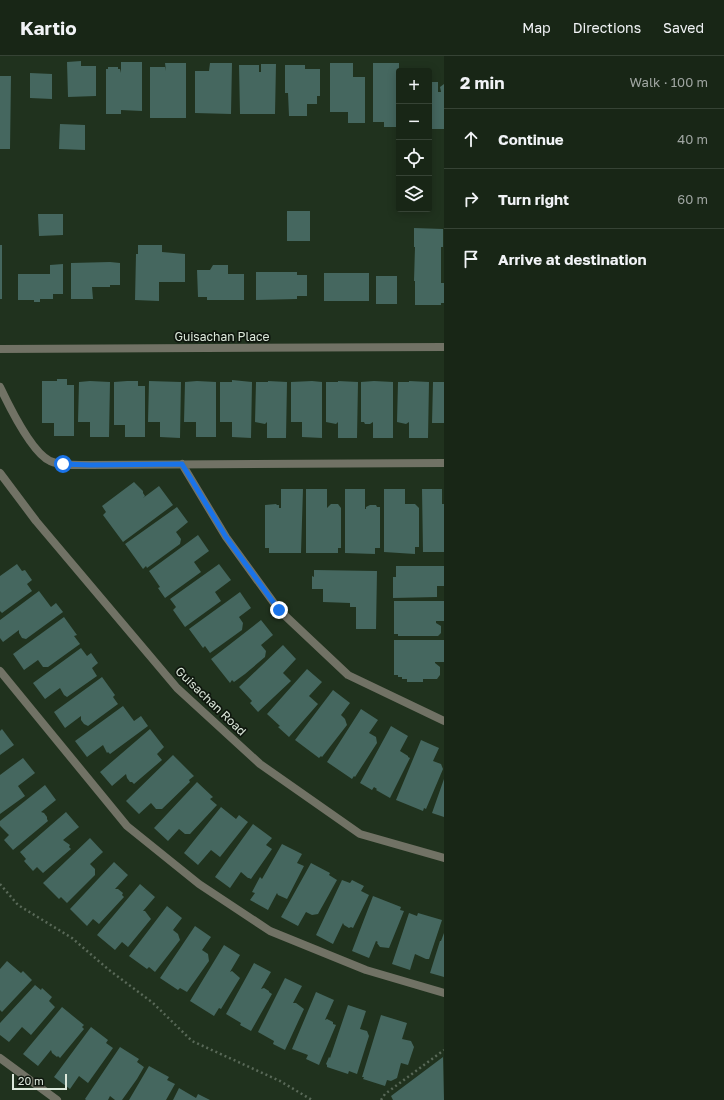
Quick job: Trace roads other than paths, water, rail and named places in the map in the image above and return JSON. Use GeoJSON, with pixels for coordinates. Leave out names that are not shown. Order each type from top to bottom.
{"type":"FeatureCollection","features":[{"type":"Feature","properties":{"kind":"street","name":"Guisachan Place"},"geometry":{"type":"LineString","coordinates":[[0,348],[444,347]]}},
{"type":"Feature","properties":{"kind":"street"},"geometry":{"type":"LineString","coordinates":[[0,387],[11,410],[35,448],[49,460],[63,464],[444,463]]}},
{"type":"Feature","properties":{"kind":"street"},"geometry":{"type":"LineString","coordinates":[[182,464],[226,537],[279,610],[348,675],[444,721]]}},
{"type":"Feature","properties":{"kind":"street","name":"Guisachan Road"},"geometry":{"type":"LineString","coordinates":[[0,473],[36,521],[178,688],[260,764],[360,834],[444,858]]}},
{"type":"Feature","properties":{"kind":"street"},"geometry":{"type":"LineString","coordinates":[[0,671],[127,826],[199,884],[270,931],[366,970],[444,993]]}},
{"type":"Feature","properties":{"kind":"street"},"geometry":{"type":"LineString","coordinates":[[0,1058],[57,1100]]}}]}
